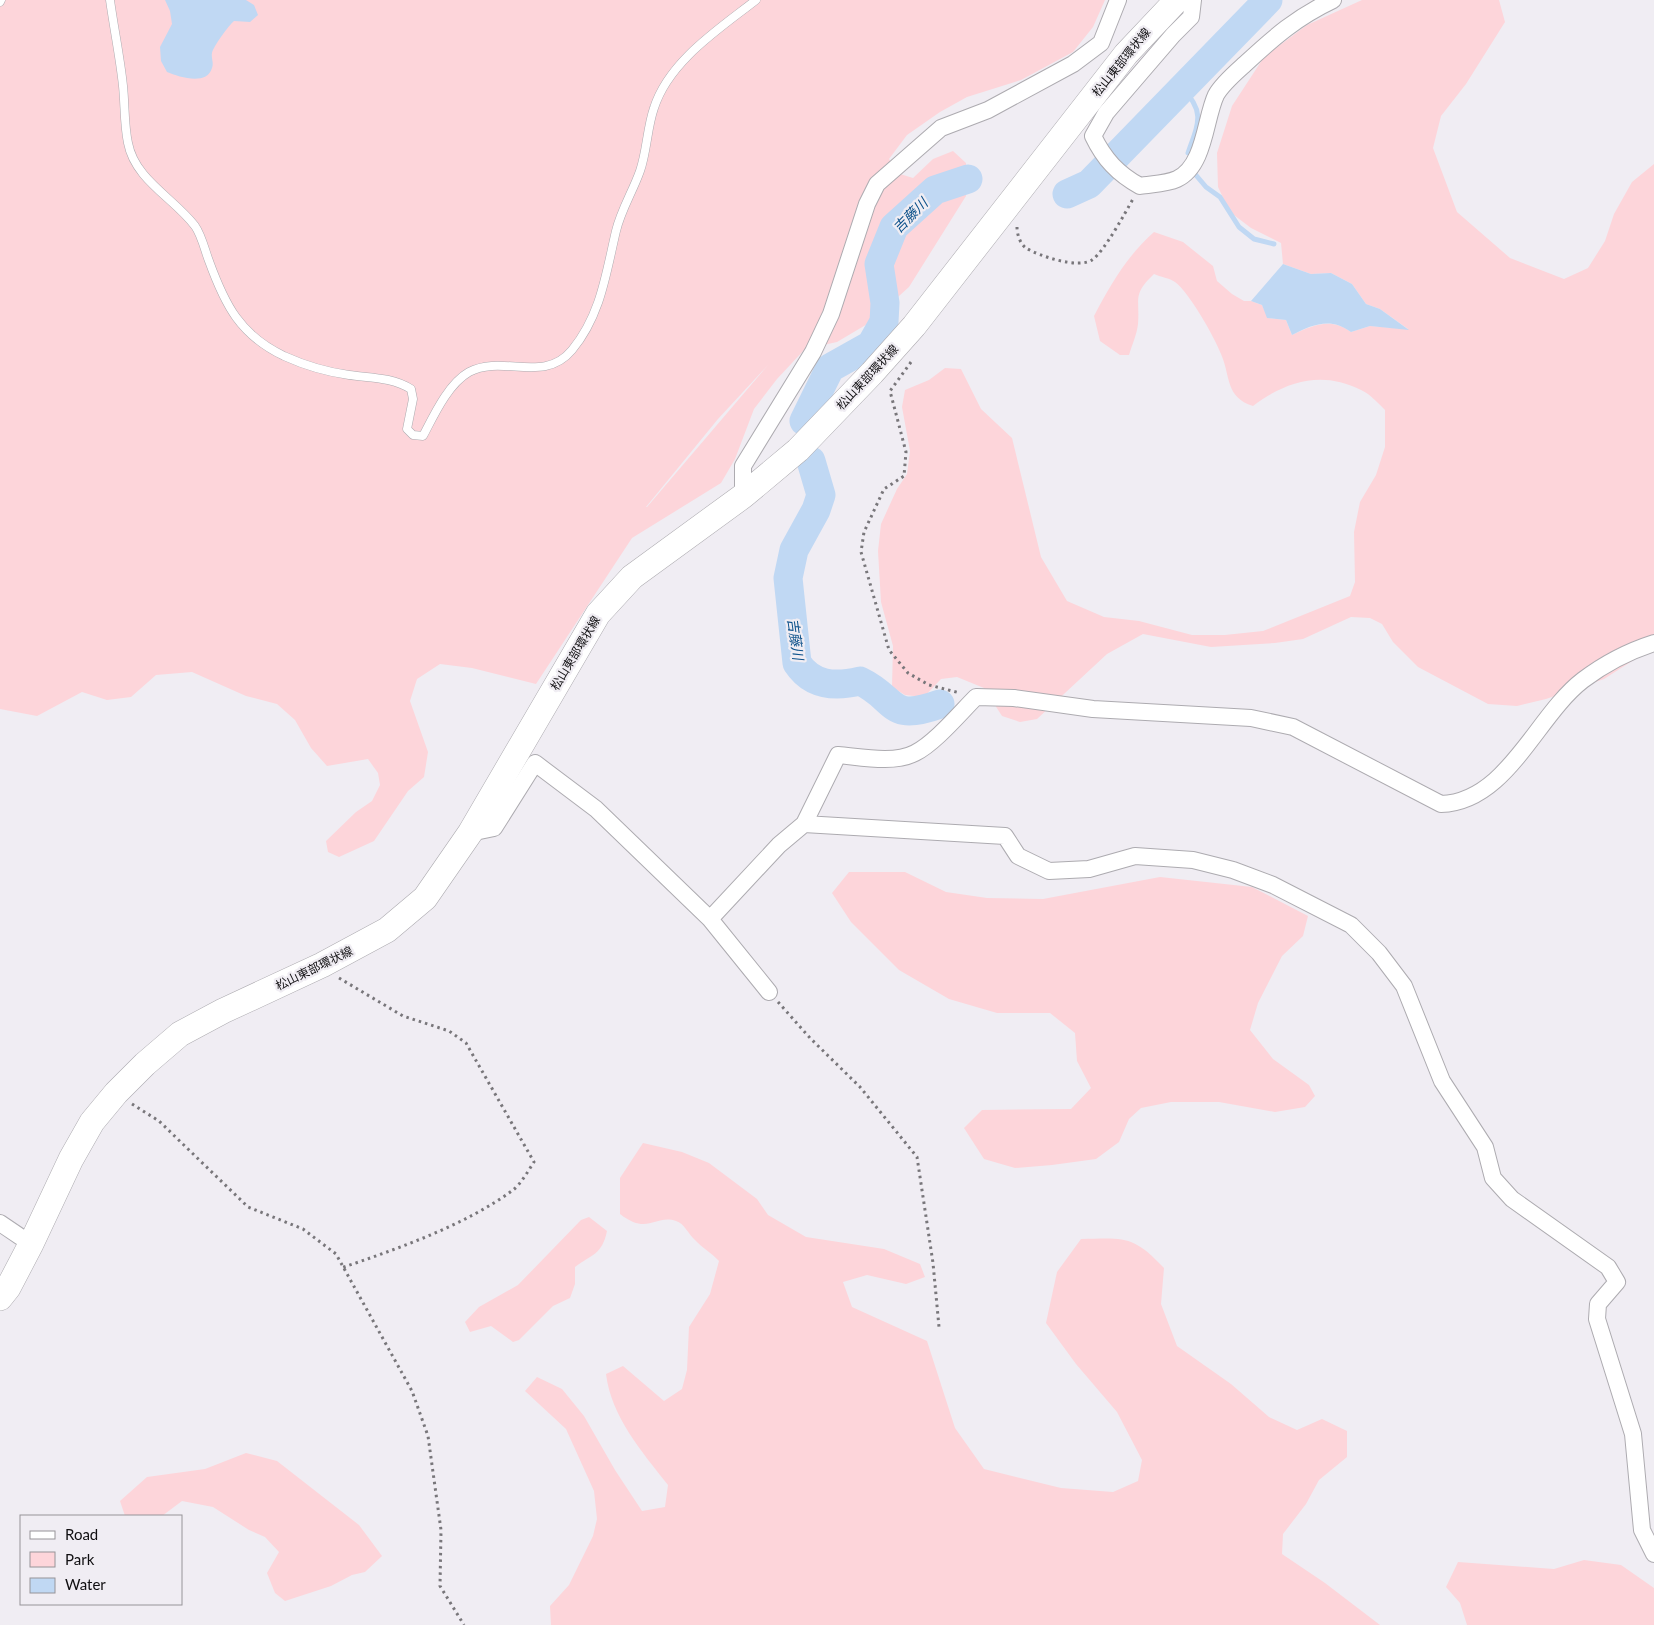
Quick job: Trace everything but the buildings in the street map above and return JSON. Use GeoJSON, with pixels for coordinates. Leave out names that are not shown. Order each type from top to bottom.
{"type":"FeatureCollection","features":[{"type":"Feature","properties":{"kind":"main road","name":"松山東部環状線"},"geometry":{"type":"LineString","coordinates":[[3,1292],[30,1244],[71,1159],[92,1122],[116,1093],[145,1064],[180,1034],[223,1011],[322,965],[387,930],[425,898],[470,833],[598,614],[632,577],[743,496],[798,450],[914,326],[1126,54],[1177,0]]}},
{"type":"Feature","properties":{"kind":"street"},"geometry":{"type":"LineString","coordinates":[[743,496],[743,466],[813,352],[828,322],[866,204],[877,184],[941,128],[988,110],[1073,64],[1101,43],[1118,0]]}},
{"type":"Feature","properties":{"kind":"street"},"geometry":{"type":"LineString","coordinates":[[1193,0],[1191,17],[1173,35],[1106,113],[1093,136],[1101,153],[1120,175],[1140,186],[1178,179],[1194,163],[1204,140],[1216,95],[1235,73],[1281,30],[1309,11],[1333,0]]}},
{"type":"Feature","properties":{"kind":"street"},"geometry":{"type":"LineString","coordinates":[[710,919],[779,845],[804,824],[838,755],[883,760],[915,753],[944,730],[976,698],[1014,698],[1093,709],[1251,718],[1293,727],[1441,804],[1458,804],[1478,794],[1499,777],[1552,711],[1582,680],[1615,660],[1654,643]]}},
{"type":"Feature","properties":{"kind":"street"},"geometry":{"type":"LineString","coordinates":[[470,833],[494,828],[536,763],[596,809],[710,919],[769,992]]}},
{"type":"Feature","properties":{"kind":"street"},"geometry":{"type":"LineString","coordinates":[[804,824],[1005,836],[1018,856],[1049,871],[1089,869],[1135,856],[1193,860],[1233,870],[1273,885],[1350,925],[1379,953],[1404,986],[1442,1081],[1485,1147],[1493,1178],[1512,1199],[1608,1267],[1617,1282],[1598,1304],[1597,1320],[1633,1434],[1642,1530],[1654,1554]]}},
{"type":"Feature","properties":{"kind":"street"},"geometry":{"type":"LineString","coordinates":[[0,1223],[30,1244]]}},
{"type":"Feature","properties":{"kind":"lane"},"geometry":{"type":"LineString","coordinates":[[110,0],[123,86],[128,143],[134,162],[145,177],[179,206],[197,228],[221,295],[238,322],[250,336],[283,356],[309,366],[346,375],[398,381],[411,389],[413,399],[407,429],[413,435],[423,436],[453,386],[469,372],[488,366],[536,368],[552,366],[571,351],[589,327],[606,281],[616,229],[640,170],[654,108],[668,78],[688,56],[756,0]]}},
{"type":"Feature","properties":{"kind":"path"},"geometry":{"type":"LineString","coordinates":[[1017,234],[1024,247],[1042,255],[1074,264],[1092,260],[1115,230],[1140,186]]}},
{"type":"Feature","properties":{"kind":"path"},"geometry":{"type":"LineString","coordinates":[[912,360],[890,391],[906,452],[904,476],[884,490],[864,532],[861,552],[889,650],[908,673],[929,685],[976,698]]}},
{"type":"Feature","properties":{"kind":"path"},"geometry":{"type":"LineString","coordinates":[[322,965],[350,985],[402,1016],[449,1031],[466,1043],[534,1162],[515,1189],[470,1215],[398,1248],[342,1268]]}},
{"type":"Feature","properties":{"kind":"path"},"geometry":{"type":"LineString","coordinates":[[769,992],[810,1038],[860,1087],[917,1157],[933,1263],[939,1327]]}},
{"type":"Feature","properties":{"kind":"path"},"geometry":{"type":"LineString","coordinates":[[116,1093],[159,1122],[248,1207],[303,1229],[336,1254],[342,1268],[412,1391],[428,1436],[441,1530],[440,1586],[464,1625]]}},
{"type":"Feature","properties":{"kind":"green space"},"geometry":{"type":"Polygon","coordinates":[[[0,0],[1105,0],[1093,27],[1073,52],[1021,80],[967,97],[940,112],[907,135],[889,159],[900,174],[913,178],[933,159],[953,151],[966,163],[966,196],[909,287],[869,323],[837,342],[805,349],[777,379],[754,409],[735,459],[721,483],[632,538],[536,684],[472,668],[440,664],[417,679],[410,701],[428,752],[424,777],[408,791],[374,841],[339,857],[328,852],[326,841],[356,812],[372,801],[380,785],[378,773],[368,759],[327,766],[311,748],[295,720],[277,704],[246,696],[192,672],[156,675],[131,697],[107,700],[82,692],[37,716],[0,709],[0,0]],[[768,365],[718,419],[647,507],[768,365]]]}},
{"type":"Feature","properties":{"kind":"green space"},"geometry":{"type":"Polygon","coordinates":[[[1362,0],[1499,0],[1505,22],[1466,84],[1441,116],[1433,148],[1457,212],[1510,258],[1564,279],[1588,268],[1605,241],[1614,214],[1632,182],[1654,164],[1654,647],[1604,679],[1546,699],[1517,706],[1488,704],[1418,667],[1393,642],[1382,624],[1370,618],[1351,617],[1303,639],[1275,643],[1211,647],[1143,634],[1107,654],[1037,719],[1020,722],[1002,716],[984,688],[957,677],[941,679],[924,697],[905,695],[892,687],[893,646],[881,602],[878,551],[881,524],[897,489],[907,474],[910,451],[902,407],[905,390],[929,380],[945,368],[961,369],[981,409],[1012,438],[1041,557],[1067,601],[1104,617],[1139,621],[1192,635],[1225,635],[1263,631],[1350,596],[1355,582],[1354,532],[1360,502],[1376,475],[1385,447],[1385,410],[1371,396],[1361,390],[1347,384],[1318,380],[1305,381],[1278,390],[1253,406],[1244,402],[1233,392],[1224,362],[1208,327],[1181,287],[1170,279],[1154,274],[1140,292],[1138,297],[1136,336],[1129,355],[1120,355],[1100,341],[1094,316],[1120,271],[1144,241],[1154,232],[1183,242],[1213,266],[1217,281],[1232,294],[1244,301],[1251,301],[1262,305],[1268,318],[1286,320],[1292,335],[1322,324],[1344,327],[1351,332],[1370,326],[1408,329],[1380,309],[1366,304],[1352,284],[1331,273],[1311,274],[1283,264],[1281,243],[1251,228],[1230,212],[1218,187],[1217,153],[1232,106],[1264,57],[1307,25],[1362,0]]]}},
{"type":"Feature","properties":{"kind":"green space"},"geometry":{"type":"Polygon","coordinates":[[[849,872],[905,872],[946,892],[987,898],[1043,899],[1160,877],[1252,887],[1308,916],[1303,936],[1282,956],[1258,1003],[1250,1030],[1273,1059],[1309,1085],[1315,1096],[1305,1107],[1275,1112],[1219,1102],[1171,1102],[1141,1108],[1129,1119],[1119,1142],[1096,1159],[1015,1168],[984,1159],[964,1128],[982,1110],[1071,1109],[1091,1088],[1077,1061],[1075,1033],[1050,1013],[997,1013],[949,999],[899,970],[851,922],[832,893],[849,872]]]}},
{"type":"Feature","properties":{"kind":"green space"},"geometry":{"type":"Polygon","coordinates":[[[643,1143],[682,1152],[709,1163],[757,1199],[768,1215],[806,1237],[884,1249],[920,1264],[925,1277],[906,1284],[867,1275],[843,1282],[852,1307],[927,1341],[955,1428],[984,1469],[1061,1488],[1113,1492],[1138,1481],[1142,1460],[1117,1412],[1076,1364],[1046,1323],[1057,1272],[1081,1239],[1118,1239],[1136,1244],[1144,1249],[1164,1268],[1161,1304],[1177,1346],[1231,1384],[1269,1417],[1297,1430],[1322,1419],[1347,1431],[1347,1457],[1319,1480],[1306,1504],[1283,1534],[1282,1554],[1325,1583],[1380,1625],[551,1625],[550,1606],[569,1585],[593,1536],[597,1519],[594,1491],[566,1429],[525,1391],[537,1377],[562,1389],[584,1416],[615,1470],[642,1511],[665,1507],[668,1485],[638,1446],[621,1419],[609,1389],[606,1374],[623,1366],[664,1401],[682,1389],[687,1370],[689,1327],[710,1294],[719,1261],[698,1243],[679,1222],[662,1220],[644,1224],[630,1220],[620,1214],[620,1178],[643,1143]]]}},
{"type":"Feature","properties":{"kind":"green space"},"geometry":{"type":"Polygon","coordinates":[[[589,1217],[607,1231],[599,1250],[575,1267],[575,1284],[570,1298],[553,1306],[519,1340],[513,1342],[491,1326],[470,1332],[465,1322],[479,1307],[518,1285],[581,1220],[589,1217]]]}},
{"type":"Feature","properties":{"kind":"green space"},"geometry":{"type":"Polygon","coordinates":[[[246,1453],[277,1461],[359,1525],[382,1556],[365,1572],[352,1575],[331,1586],[285,1601],[275,1593],[267,1573],[279,1552],[265,1537],[249,1530],[213,1507],[182,1501],[163,1515],[125,1515],[120,1501],[147,1477],[205,1469],[246,1453]]]}},
{"type":"Feature","properties":{"kind":"green space"},"geometry":{"type":"Polygon","coordinates":[[[1584,1560],[1621,1565],[1654,1588],[1654,1625],[1467,1625],[1460,1603],[1446,1587],[1458,1562],[1554,1569],[1584,1560]]]}},
{"type":"Feature","properties":{"kind":"water"},"geometry":{"type":"Polygon","coordinates":[[[165,0],[246,0],[254,5],[258,15],[250,22],[234,21],[229,27],[213,50],[213,66],[209,74],[199,78],[185,78],[167,72],[161,61],[160,47],[172,24],[170,11],[165,0]]]}},
{"type":"Feature","properties":{"kind":"water"},"geometry":{"type":"Polygon","coordinates":[[[1283,264],[1311,274],[1331,273],[1352,284],[1366,304],[1380,309],[1409,330],[1370,326],[1351,332],[1344,327],[1329,323],[1315,325],[1292,335],[1286,320],[1267,318],[1262,305],[1251,301],[1283,264]]]}},
{"type":"Feature","properties":{"kind":"waterway","name":"吉藤川"},"geometry":{"type":"LineString","coordinates":[[1067,194],[1089,184],[1268,0]]}},
{"type":"Feature","properties":{"kind":"waterway"},"geometry":{"type":"LineString","coordinates":[[1182,88],[1190,96],[1197,111],[1198,119],[1188,153]]}},
{"type":"Feature","properties":{"kind":"waterway"},"geometry":{"type":"LineString","coordinates":[[1195,174],[1206,187],[1220,197],[1239,227],[1254,239],[1274,244]]}},
{"type":"Feature","properties":{"kind":"waterway","name":"吉藤川"},"geometry":{"type":"LineString","coordinates":[[804,421],[830,368],[871,345],[884,322],[885,303],[879,264],[894,227],[935,190],[968,179]]}},
{"type":"Feature","properties":{"kind":"waterway","name":"吉藤川"},"geometry":{"type":"LineString","coordinates":[[811,461],[821,495],[816,510],[794,550],[788,578],[797,663],[803,671],[825,683],[842,684],[860,681],[901,710],[910,711],[940,704]]}}]}
